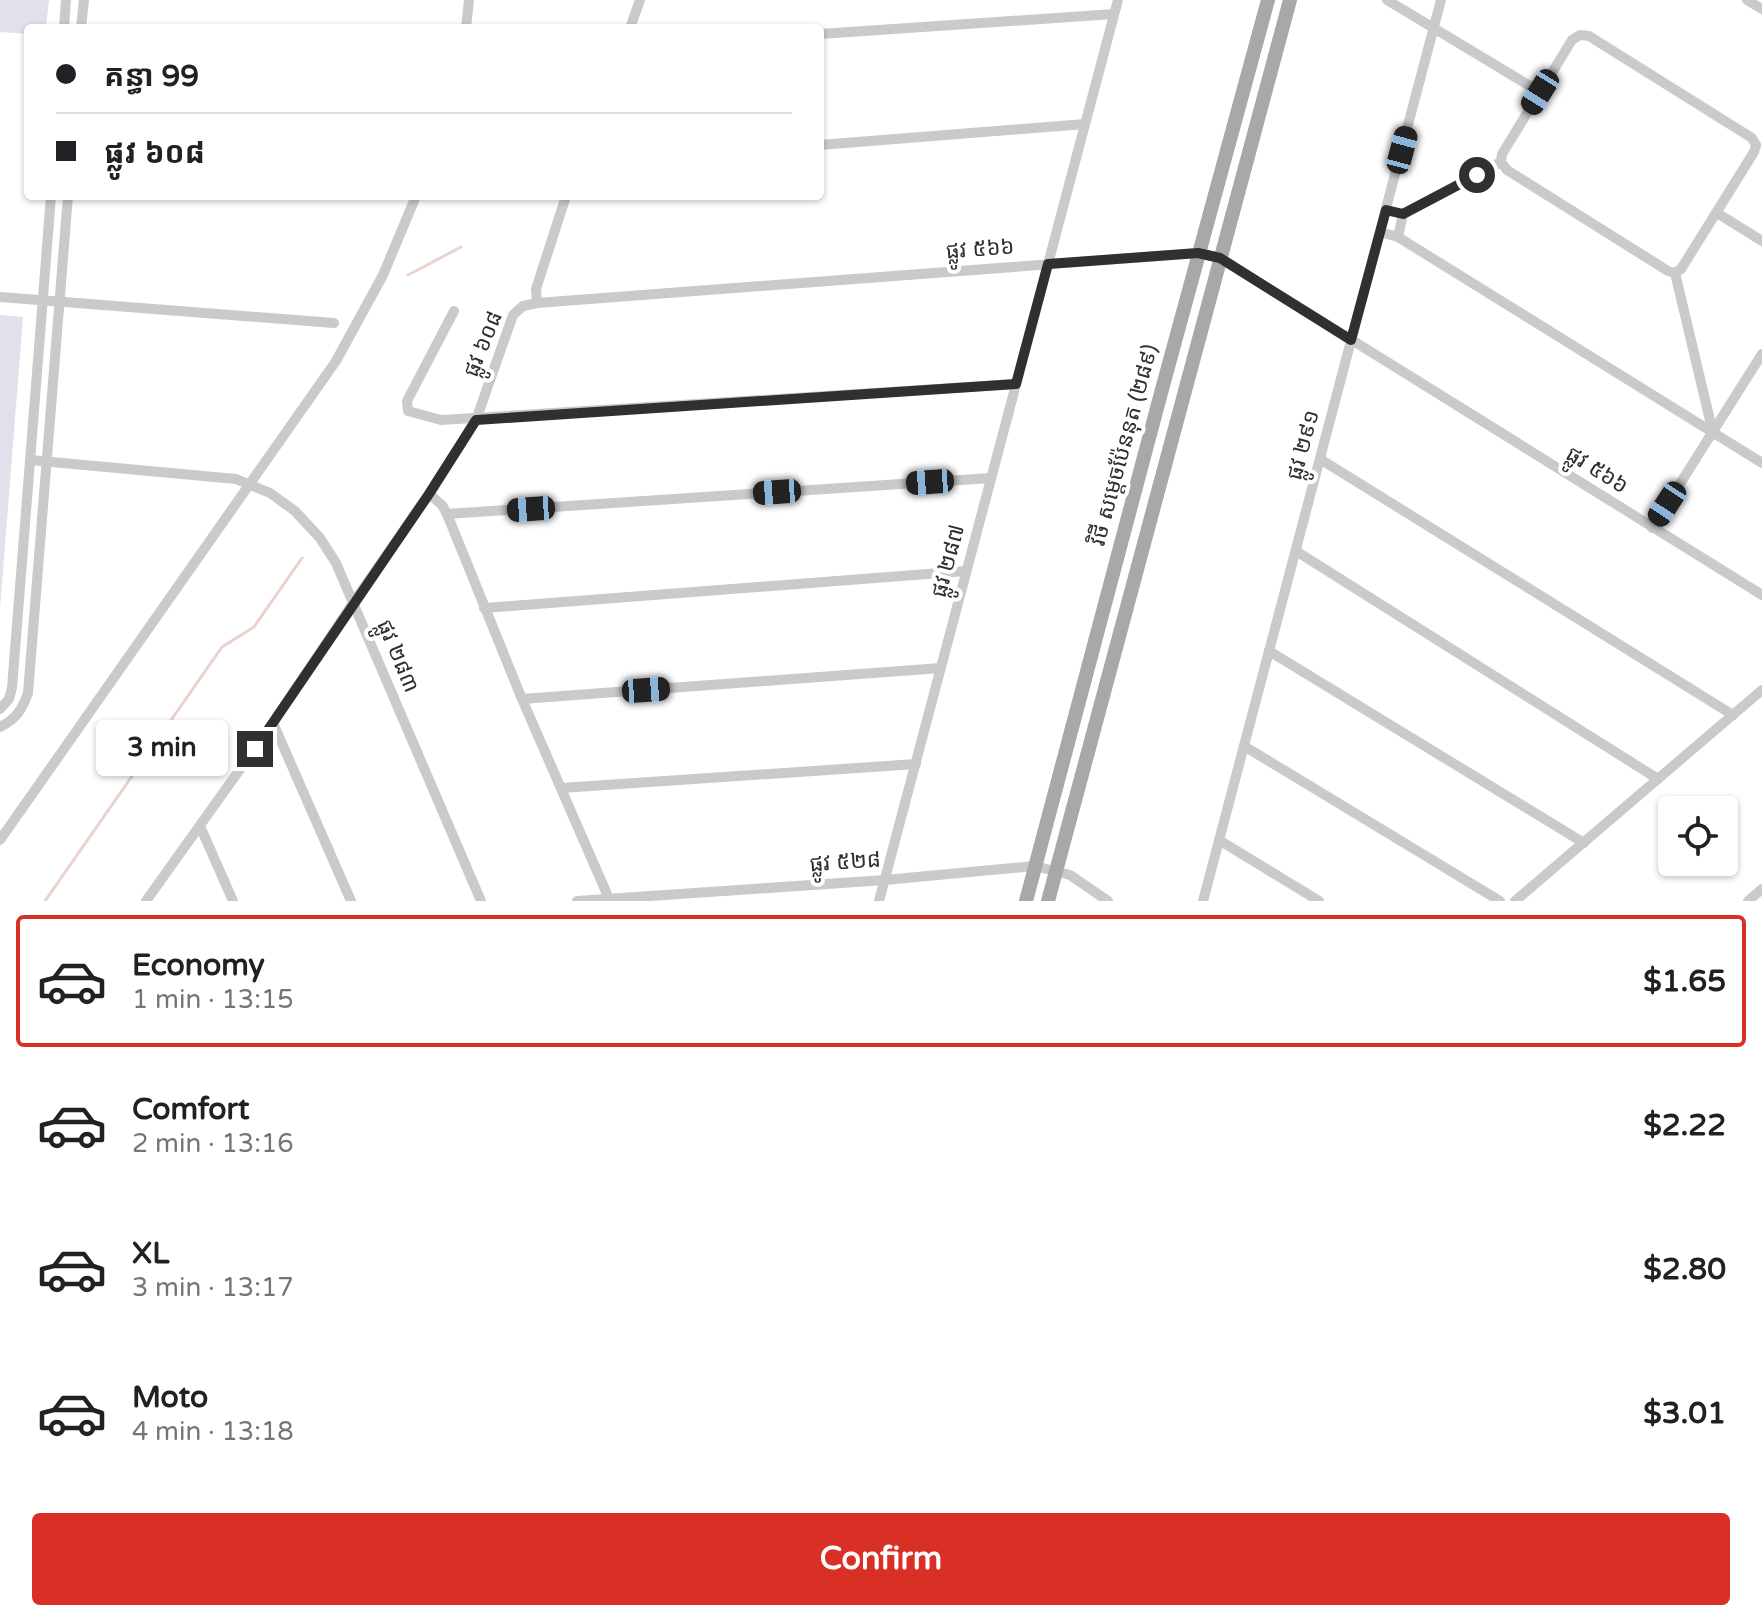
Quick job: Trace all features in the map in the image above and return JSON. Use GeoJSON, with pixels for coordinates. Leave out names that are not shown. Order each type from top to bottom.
{"type":"FeatureCollection","features":[{"type":"Feature","properties":{"kind":"main road","name":"វិថី សម្តេចប៉ែននុត (២៨៩)"},"geometry":{"type":"LineString","coordinates":[[1026,901],[1268,0]]}},
{"type":"Feature","properties":{"kind":"main road","name":"វិថី សម្តេចប៉ែននុត (២៨៩)"},"geometry":{"type":"LineString","coordinates":[[1048,901],[1290,0]]}},
{"type":"Feature","properties":{"kind":"main road"},"geometry":{"type":"LineString","coordinates":[[1245,83],[1265,89]]}},
{"type":"Feature","properties":{"kind":"main road"},"geometry":{"type":"LineString","coordinates":[[1161,393],[1182,399]]}},
{"type":"Feature","properties":{"kind":"street"},"geometry":{"type":"LineString","coordinates":[[64,24],[66,0]]}},
{"type":"Feature","properties":{"kind":"street"},"geometry":{"type":"LineString","coordinates":[[81,24],[84,0]]}},
{"type":"Feature","properties":{"kind":"street"},"geometry":{"type":"LineString","coordinates":[[466,24],[469,0]]}},
{"type":"Feature","properties":{"kind":"street"},"geometry":{"type":"LineString","coordinates":[[631,24],[640,0]]}},
{"type":"Feature","properties":{"kind":"street","name":"ផ្លូវ ២៨៧"},"geometry":{"type":"LineString","coordinates":[[879,901],[1118,0]]}},
{"type":"Feature","properties":{"kind":"street"},"geometry":{"type":"LineString","coordinates":[[1387,0],[1540,92]]}},
{"type":"Feature","properties":{"kind":"street","name":"ផ្លូវ ២៩១"},"geometry":{"type":"LineString","coordinates":[[1203,901],[1441,0]]}},
{"type":"Feature","properties":{"kind":"street"},"geometry":{"type":"LineString","coordinates":[[1747,0],[1762,9]]}},
{"type":"Feature","properties":{"kind":"street"},"geometry":{"type":"LineString","coordinates":[[824,34],[1114,14]]}},
{"type":"Feature","properties":{"kind":"street"},"geometry":{"type":"LineString","coordinates":[[1580,35],[1589,36],[1759,144],[1681,269],[1675,273],[1668,271],[1507,170],[1501,162],[1502,154],[1540,92],[1572,40],[1580,35]]}},
{"type":"Feature","properties":{"kind":"street"},"geometry":{"type":"LineString","coordinates":[[824,145],[1085,124]]}},
{"type":"Feature","properties":{"kind":"street"},"geometry":{"type":"LineString","coordinates":[[1386,210],[1403,214],[1501,162]]}},
{"type":"Feature","properties":{"kind":"street"},"geometry":{"type":"LineString","coordinates":[[0,709],[9,699],[12,688],[51,200]]}},
{"type":"Feature","properties":{"kind":"street"},"geometry":{"type":"LineString","coordinates":[[1,727],[23,708],[28,693],[68,200]]}},
{"type":"Feature","properties":{"kind":"street"},"geometry":{"type":"LineString","coordinates":[[0,840],[336,361],[383,275],[414,200]]}},
{"type":"Feature","properties":{"kind":"street","name":"ផ្លូវ ៦០៨"},"geometry":{"type":"LineString","coordinates":[[146,901],[273,723],[476,420],[513,315],[523,306],[537,303],[536,289],[565,200]]}},
{"type":"Feature","properties":{"kind":"street"},"geometry":{"type":"LineString","coordinates":[[1717,213],[1762,241]]}},
{"type":"Feature","properties":{"kind":"street"},"geometry":{"type":"LineString","coordinates":[[1398,237],[1403,214]]}},
{"type":"Feature","properties":{"kind":"street"},"geometry":{"type":"LineString","coordinates":[[1380,232],[1398,237],[1762,463]]}},
{"type":"Feature","properties":{"kind":"street","name":"ផ្លូវ ៥៦៦"},"geometry":{"type":"LineString","coordinates":[[537,303],[1198,253],[1220,258],[1762,595]]}},
{"type":"Feature","properties":{"kind":"street"},"geometry":{"type":"LineString","coordinates":[[1675,273],[1713,433]]}},
{"type":"Feature","properties":{"kind":"street"},"geometry":{"type":"LineString","coordinates":[[0,297],[334,323]]}},
{"type":"Feature","properties":{"kind":"street"},"geometry":{"type":"LineString","coordinates":[[454,311],[407,401],[408,411],[441,420],[476,420],[1016,384]]}},
{"type":"Feature","properties":{"kind":"street"},"geometry":{"type":"LineString","coordinates":[[1652,528],[1762,354]]}},
{"type":"Feature","properties":{"kind":"street"},"geometry":{"type":"LineString","coordinates":[[1320,459],[1733,715]]}},
{"type":"Feature","properties":{"kind":"street","name":"ផ្លូវ ២៨៣"},"geometry":{"type":"LineString","coordinates":[[30,460],[236,479],[270,493],[295,511],[320,538],[336,563],[481,901]]}},
{"type":"Feature","properties":{"kind":"street"},"geometry":{"type":"LineString","coordinates":[[447,514],[991,478]]}},
{"type":"Feature","properties":{"kind":"street"},"geometry":{"type":"LineString","coordinates":[[429,494],[447,514],[522,699],[609,899]]}},
{"type":"Feature","properties":{"kind":"street"},"geometry":{"type":"LineString","coordinates":[[1296,551],[1658,779]]}},
{"type":"Feature","properties":{"kind":"street"},"geometry":{"type":"LineString","coordinates":[[484,608],[966,571]]}},
{"type":"Feature","properties":{"kind":"street"},"geometry":{"type":"LineString","coordinates":[[20,579],[37,580]]}},
{"type":"Feature","properties":{"kind":"street"},"geometry":{"type":"LineString","coordinates":[[1269,651],[1584,843]]}},
{"type":"Feature","properties":{"kind":"street"},"geometry":{"type":"LineString","coordinates":[[522,699],[941,668]]}},
{"type":"Feature","properties":{"kind":"street"},"geometry":{"type":"LineString","coordinates":[[1515,901],[1762,690]]}},
{"type":"Feature","properties":{"kind":"street"},"geometry":{"type":"LineString","coordinates":[[273,723],[351,901]]}},
{"type":"Feature","properties":{"kind":"street"},"geometry":{"type":"LineString","coordinates":[[1244,746],[1500,901]]}},
{"type":"Feature","properties":{"kind":"street"},"geometry":{"type":"LineString","coordinates":[[561,788],[916,764]]}},
{"type":"Feature","properties":{"kind":"street"},"geometry":{"type":"LineString","coordinates":[[200,826],[233,901]]}},
{"type":"Feature","properties":{"kind":"street"},"geometry":{"type":"LineString","coordinates":[[1219,840],[1319,901]]}},
{"type":"Feature","properties":{"kind":"street","name":"ផ្លូវ ៥២៨"},"geometry":{"type":"LineString","coordinates":[[577,901],[885,880],[1035,866],[1070,875],[1108,901]]}},
{"type":"Feature","properties":{"kind":"street"},"geometry":{"type":"LineString","coordinates":[[1748,901],[1762,889]]}},
{"type":"Feature","properties":{"kind":"shaded area"},"geometry":{"type":"Polygon","coordinates":[[[0,0],[49,0],[46,24],[24,24],[24,34],[0,32],[0,0]]]}},
{"type":"Feature","properties":{"kind":"shaded area"},"geometry":{"type":"Polygon","coordinates":[[[0,315],[23,317],[0,609],[0,315]]]}},
{"type":"Feature","properties":{"kind":"waterway"},"geometry":{"type":"LineString","coordinates":[[408,275],[461,247]]}},
{"type":"Feature","properties":{"kind":"waterway"},"geometry":{"type":"LineString","coordinates":[[45,901],[222,647],[254,627],[302,558]]}},
{"type":"Feature","properties":{"kind":"route"},"geometry":{"type":"LineString","coordinates":[[255,749],[476,420],[1016,384],[1048,264],[1198,253],[1220,258],[1351,340],[1386,210],[1403,214],[1477,175]]}}]}
